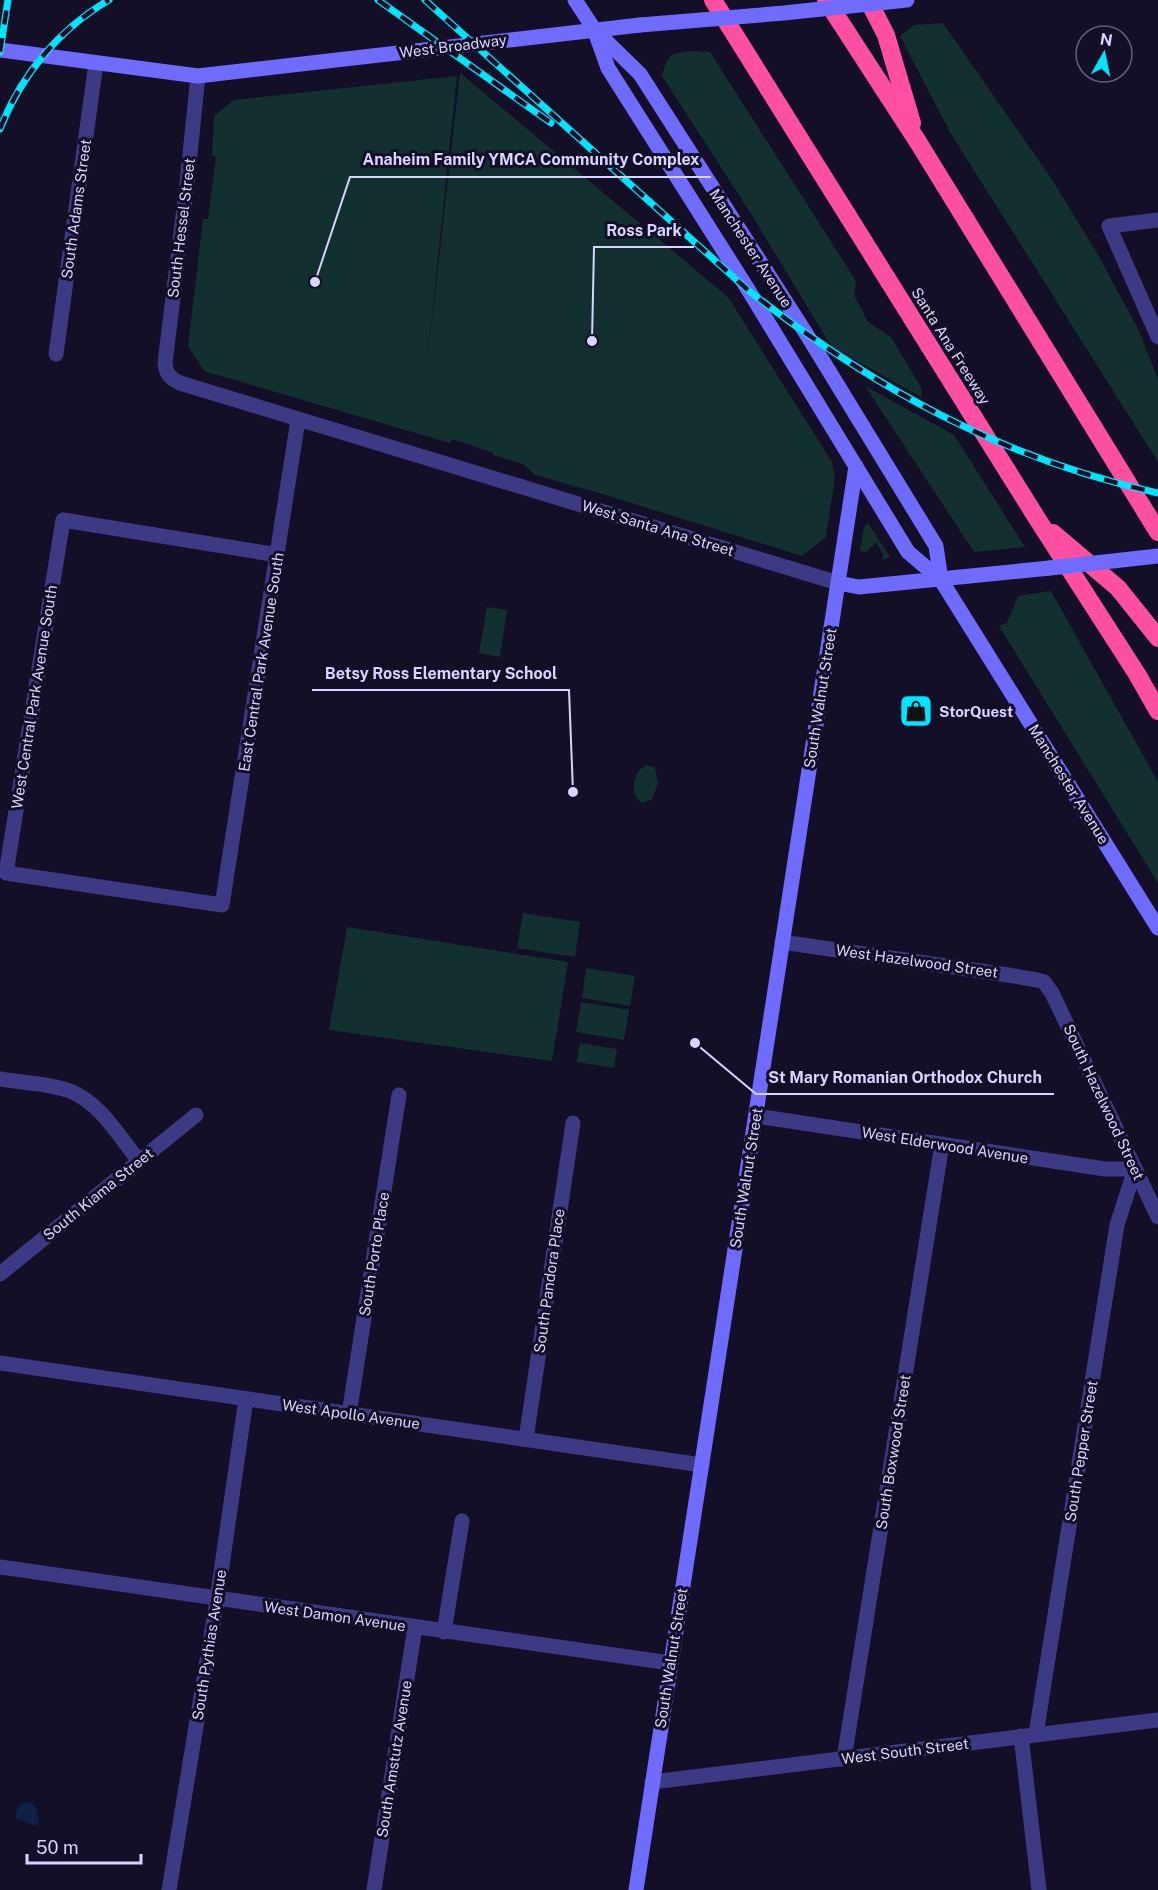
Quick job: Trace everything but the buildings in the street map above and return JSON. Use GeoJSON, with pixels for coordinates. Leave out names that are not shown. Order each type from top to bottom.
{"type":"FeatureCollection","features":[{"type":"Feature","properties":{"kind":"highway","name":"Santa Ana Freeway"},"geometry":{"type":"LineString","coordinates":[[713,0],[1137,674],[1158,711]]}},
{"type":"Feature","properties":{"kind":"highway"},"geometry":{"type":"LineString","coordinates":[[826,0],[918,142],[1158,532]]}},
{"type":"Feature","properties":{"kind":"highway"},"geometry":{"type":"LineString","coordinates":[[868,0],[886,34],[918,142]]}},
{"type":"Feature","properties":{"kind":"highway"},"geometry":{"type":"LineString","coordinates":[[1038,520],[1118,588],[1158,638]]}},
{"type":"Feature","properties":{"kind":"street"},"geometry":{"type":"LineString","coordinates":[[575,0],[594,29]]}},
{"type":"Feature","properties":{"kind":"street","name":"West Broadway"},"geometry":{"type":"LineString","coordinates":[[0,50],[198,76],[594,29],[907,0]]}},
{"type":"Feature","properties":{"kind":"street","name":"Manchester Avenue"},"geometry":{"type":"LineString","coordinates":[[594,29],[608,68],[743,281],[908,552],[941,580],[1158,928]]}},
{"type":"Feature","properties":{"kind":"street","name":"Manchester Avenue"},"geometry":{"type":"LineString","coordinates":[[594,29],[640,74],[801,325],[936,546],[941,580]]}},
{"type":"Feature","properties":{"kind":"street","name":"South Adams Street"},"geometry":{"type":"LineString","coordinates":[[56,354],[96,63]]}},
{"type":"Feature","properties":{"kind":"street","name":"South Hessel Street"},"geometry":{"type":"LineString","coordinates":[[170,378],[165,363],[198,76]]}},
{"type":"Feature","properties":{"kind":"street"},"geometry":{"type":"LineString","coordinates":[[1158,220],[1108,226],[1158,337]]}},
{"type":"Feature","properties":{"kind":"street","name":"West Santa Ana Street"},"geometry":{"type":"LineString","coordinates":[[170,378],[298,420],[838,583],[860,587],[1158,556]]}},
{"type":"Feature","properties":{"kind":"street","name":"East Central Park Avenue South"},"geometry":{"type":"LineString","coordinates":[[222,905],[298,420]]}},
{"type":"Feature","properties":{"kind":"street","name":"South Walnut Street"},"geometry":{"type":"LineString","coordinates":[[636,1890],[856,466]]}},
{"type":"Feature","properties":{"kind":"street","name":"West Central Park Avenue South"},"geometry":{"type":"LineString","coordinates":[[222,905],[6,873],[63,520],[278,555]]}},
{"type":"Feature","properties":{"kind":"street","name":"West Hazelwood Street"},"geometry":{"type":"LineString","coordinates":[[782,942],[1029,978],[1044,982],[1049,987]]}},
{"type":"Feature","properties":{"kind":"street","name":"South Hazelwood Street"},"geometry":{"type":"LineString","coordinates":[[1049,987],[1158,1217]]}},
{"type":"Feature","properties":{"kind":"street"},"geometry":{"type":"LineString","coordinates":[[0,1079],[59,1088],[80,1096],[104,1117],[139,1161]]}},
{"type":"Feature","properties":{"kind":"street","name":"South Porto Place"},"geometry":{"type":"LineString","coordinates":[[349,1414],[399,1095]]}},
{"type":"Feature","properties":{"kind":"street","name":"South Kiama Street"},"geometry":{"type":"LineString","coordinates":[[0,1274],[196,1115]]}},
{"type":"Feature","properties":{"kind":"street","name":"West Elderwood Avenue"},"geometry":{"type":"LineString","coordinates":[[756,1116],[1105,1169],[1135,1169]]}},
{"type":"Feature","properties":{"kind":"street","name":"South Pandora Place"},"geometry":{"type":"LineString","coordinates":[[526,1440],[573,1123]]}},
{"type":"Feature","properties":{"kind":"street","name":"South Boxwood Street"},"geometry":{"type":"LineString","coordinates":[[844,1759],[942,1144]]}},
{"type":"Feature","properties":{"kind":"street","name":"South Pepper Street"},"geometry":{"type":"LineString","coordinates":[[1039,1890],[1028,1735],[1117,1225],[1135,1169]]}},
{"type":"Feature","properties":{"kind":"street","name":"West Apollo Avenue"},"geometry":{"type":"LineString","coordinates":[[0,1363],[702,1465]]}},
{"type":"Feature","properties":{"kind":"street","name":"South Pythias Avenue"},"geometry":{"type":"LineString","coordinates":[[169,1890],[217,1600],[246,1399]]}},
{"type":"Feature","properties":{"kind":"street"},"geometry":{"type":"LineString","coordinates":[[444,1632],[462,1521]]}},
{"type":"Feature","properties":{"kind":"street","name":"West Damon Avenue"},"geometry":{"type":"LineString","coordinates":[[0,1567],[217,1600],[670,1663]]}},
{"type":"Feature","properties":{"kind":"street","name":"South Amstutz Avenue"},"geometry":{"type":"LineString","coordinates":[[374,1890],[415,1627]]}},
{"type":"Feature","properties":{"kind":"street","name":"West South Street"},"geometry":{"type":"LineString","coordinates":[[652,1782],[1158,1720]]}},
{"type":"Feature","properties":{"kind":"green space"},"geometry":{"type":"Polygon","coordinates":[[[943,23],[1051,178],[1097,253],[1138,329],[1158,379],[1158,462],[951,134],[900,36],[914,25],[943,23]]]}},
{"type":"Feature","properties":{"kind":"green space"},"geometry":{"type":"Polygon","coordinates":[[[710,52],[856,281],[854,295],[868,322],[891,337],[922,389],[921,397],[831,346],[753,217],[662,76],[670,57],[677,53],[710,52]]]}},
{"type":"Feature","properties":{"kind":"green space"},"geometry":{"type":"Polygon","coordinates":[[[460,73],[728,297],[832,462],[835,477],[826,537],[802,556],[535,475],[523,464],[452,439],[450,443],[204,371],[188,346],[203,219],[208,219],[216,156],[212,155],[214,116],[234,100],[457,76],[426,373],[460,73]]]}},
{"type":"Feature","properties":{"kind":"green space"},"geometry":{"type":"Polygon","coordinates":[[[865,386],[954,435],[1025,547],[974,552],[865,386]]]}},
{"type":"Feature","properties":{"kind":"green space"},"geometry":{"type":"Polygon","coordinates":[[[868,523],[890,557],[883,560],[883,554],[876,542],[867,552],[860,551],[864,527],[868,523]]]}},
{"type":"Feature","properties":{"kind":"green space"},"geometry":{"type":"Polygon","coordinates":[[[1051,591],[1158,782],[1158,883],[999,626],[1007,623],[1018,596],[1051,591]]]}},
{"type":"Feature","properties":{"kind":"green space"},"geometry":{"type":"Polygon","coordinates":[[[487,607],[507,610],[500,657],[479,653],[487,607]]]}},
{"type":"Feature","properties":{"kind":"green space"},"geometry":{"type":"Polygon","coordinates":[[[647,765],[655,768],[658,784],[652,799],[642,803],[634,792],[634,784],[639,770],[647,765]]]}},
{"type":"Feature","properties":{"kind":"green space"},"geometry":{"type":"Polygon","coordinates":[[[523,913],[580,922],[575,957],[517,948],[523,913]]]}},
{"type":"Feature","properties":{"kind":"green space"},"geometry":{"type":"Polygon","coordinates":[[[347,927],[568,962],[552,1061],[329,1030],[347,927]]]}},
{"type":"Feature","properties":{"kind":"green space"},"geometry":{"type":"Polygon","coordinates":[[[586,968],[635,976],[630,1006],[582,998],[586,968]]]}},
{"type":"Feature","properties":{"kind":"green space"},"geometry":{"type":"Polygon","coordinates":[[[581,1002],[629,1010],[624,1040],[576,1032],[581,1002]]]}},
{"type":"Feature","properties":{"kind":"green space"},"geometry":{"type":"Polygon","coordinates":[[[580,1043],[617,1049],[614,1068],[577,1062],[580,1043]]]}},
{"type":"Feature","properties":{"kind":"water"},"geometry":{"type":"Polygon","coordinates":[[[28,1802],[35,1805],[39,1821],[36,1826],[16,1818],[18,1807],[28,1802]]]}},
{"type":"Feature","properties":{"kind":"railway"},"geometry":{"type":"LineString","coordinates":[[0,52],[8,0]]}},
{"type":"Feature","properties":{"kind":"railway"},"geometry":{"type":"LineString","coordinates":[[0,129],[19,90],[44,55],[74,25],[109,0]]}},
{"type":"Feature","properties":{"kind":"railway"},"geometry":{"type":"LineString","coordinates":[[378,0],[551,123]]}},
{"type":"Feature","properties":{"kind":"railway"},"geometry":{"type":"LineString","coordinates":[[425,0],[749,291],[844,359],[892,389],[993,440],[1101,478],[1158,493]]}},
{"type":"Feature","properties":{"kind":"place","name":"Anaheim Family YMCA Community Complex"},"geometry":{"type":"Point","coordinates":[315,282]}},
{"type":"Feature","properties":{"kind":"place","name":"Ross Park"},"geometry":{"type":"Point","coordinates":[592,341]}},
{"type":"Feature","properties":{"kind":"place","name":"StorQuest"},"geometry":{"type":"Point","coordinates":[916,711]}},
{"type":"Feature","properties":{"kind":"place","name":"Betsy Ross Elementary School"},"geometry":{"type":"Point","coordinates":[573,792]}},
{"type":"Feature","properties":{"kind":"place","name":"St Mary Romanian Orthodox Church"},"geometry":{"type":"Point","coordinates":[695,1043]}}]}
